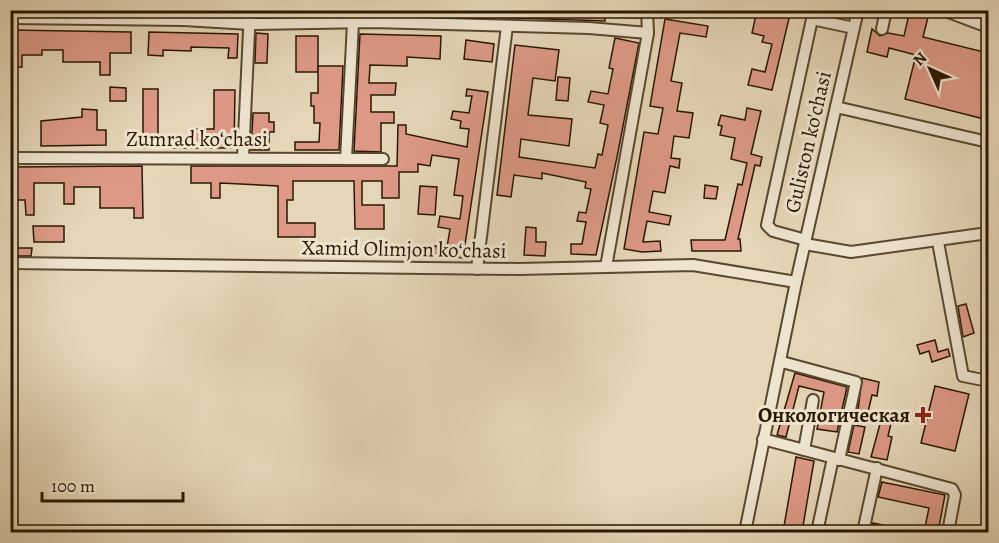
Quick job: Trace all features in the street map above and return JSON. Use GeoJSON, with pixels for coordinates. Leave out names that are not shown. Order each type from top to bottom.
{"type":"FeatureCollection","features":[{"type":"Feature","properties":{"kind":"street"},"geometry":{"type":"LineString","coordinates":[[243,158],[250,10]]}},
{"type":"Feature","properties":{"kind":"street"},"geometry":{"type":"LineString","coordinates":[[606,267],[648,33],[647,10]]}},
{"type":"Feature","properties":{"kind":"street"},"geometry":{"type":"LineString","coordinates":[[882,29],[886,10]]}},
{"type":"Feature","properties":{"kind":"street"},"geometry":{"type":"LineString","coordinates":[[943,10],[988,27]]}},
{"type":"Feature","properties":{"kind":"street","name":"Guliston ko'chasi"},"geometry":{"type":"LineString","coordinates":[[745,532],[763,439],[782,362],[796,282],[854,28],[860,11]]}},
{"type":"Feature","properties":{"kind":"street"},"geometry":{"type":"LineString","coordinates":[[854,28],[813,15],[767,225],[773,231],[805,242],[851,252],[938,242],[988,233]]}},
{"type":"Feature","properties":{"kind":"street"},"geometry":{"type":"LineString","coordinates":[[10,18],[184,20],[250,24],[353,22],[648,33]]}},
{"type":"Feature","properties":{"kind":"street"},"geometry":{"type":"LineString","coordinates":[[346,159],[353,22]]}},
{"type":"Feature","properties":{"kind":"street"},"geometry":{"type":"LineString","coordinates":[[477,269],[507,26]]}},
{"type":"Feature","properties":{"kind":"street"},"geometry":{"type":"LineString","coordinates":[[836,107],[988,142]]}},
{"type":"Feature","properties":{"kind":"street","name":"Zumrad koʻchasi"},"geometry":{"type":"LineString","coordinates":[[10,158],[383,159]]}},
{"type":"Feature","properties":{"kind":"street"},"geometry":{"type":"LineString","coordinates":[[938,242],[963,376],[988,381]]}},
{"type":"Feature","properties":{"kind":"street","name":"Xamid Olimjon koʻchasi"},"geometry":{"type":"LineString","coordinates":[[10,262],[477,269],[693,266],[796,282]]}},
{"type":"Feature","properties":{"kind":"street"},"geometry":{"type":"LineString","coordinates":[[782,362],[856,382],[817,532]]}},
{"type":"Feature","properties":{"kind":"street"},"geometry":{"type":"LineString","coordinates":[[804,450],[813,400]]}},
{"type":"Feature","properties":{"kind":"street"},"geometry":{"type":"LineString","coordinates":[[763,439],[952,489],[955,495],[948,532]]}},
{"type":"Feature","properties":{"kind":"street"},"geometry":{"type":"LineString","coordinates":[[863,532],[876,468]]}},
{"type":"Feature","properties":{"kind":"building"},"geometry":{"type":"Polygon","coordinates":[[[489,10],[605,10],[605,21],[488,17],[489,10]]]}},
{"type":"Feature","properties":{"kind":"building"},"geometry":{"type":"Polygon","coordinates":[[[621,10],[638,10],[637,18],[620,17],[621,10]]]}},
{"type":"Feature","properties":{"kind":"building"},"geometry":{"type":"Polygon","coordinates":[[[757,10],[791,10],[772,90],[748,85],[752,69],[765,72],[772,44],[762,42],[764,36],[752,33],[757,10]]]}},
{"type":"Feature","properties":{"kind":"building"},"geometry":{"type":"Polygon","coordinates":[[[910,10],[929,13],[923,37],[988,53],[988,120],[905,99],[916,55],[889,48],[887,57],[867,52],[872,29],[880,36],[888,33],[904,36],[910,10]]]}},
{"type":"Feature","properties":{"kind":"building"},"geometry":{"type":"Polygon","coordinates":[[[665,19],[708,26],[706,37],[680,33],[671,81],[682,83],[677,111],[693,113],[689,138],[674,136],[671,158],[680,159],[679,168],[670,166],[665,193],[653,191],[649,212],[671,216],[669,225],[647,221],[643,242],[660,241],[661,251],[642,252],[624,249],[644,132],[658,134],[663,108],[650,106],[665,19]]]}},
{"type":"Feature","properties":{"kind":"building"},"geometry":{"type":"Polygon","coordinates":[[[10,30],[131,32],[131,53],[110,53],[110,75],[100,75],[100,62],[63,62],[63,50],[42,50],[42,55],[22,55],[22,67],[10,67],[10,30]]]}},
{"type":"Feature","properties":{"kind":"building"},"geometry":{"type":"Polygon","coordinates":[[[149,32],[238,34],[237,58],[228,58],[229,48],[191,47],[191,51],[163,50],[163,56],[148,55],[149,32]]]}},
{"type":"Feature","properties":{"kind":"building"},"geometry":{"type":"Polygon","coordinates":[[[256,33],[268,34],[267,63],[255,63],[256,33]]]}},
{"type":"Feature","properties":{"kind":"building"},"geometry":{"type":"Polygon","coordinates":[[[360,34],[441,36],[440,59],[407,57],[407,66],[370,65],[369,83],[396,83],[395,95],[371,95],[371,112],[394,112],[394,123],[381,123],[381,152],[354,151],[360,34]]]}},
{"type":"Feature","properties":{"kind":"building"},"geometry":{"type":"Polygon","coordinates":[[[296,36],[318,36],[318,72],[296,72],[296,36]]]}},
{"type":"Feature","properties":{"kind":"building"},"geometry":{"type":"Polygon","coordinates":[[[615,38],[639,43],[617,157],[596,255],[571,254],[571,244],[582,244],[586,222],[577,221],[579,212],[586,213],[591,189],[585,188],[586,182],[542,173],[542,179],[514,175],[511,197],[497,195],[515,45],[559,50],[555,81],[533,78],[528,115],[572,119],[569,146],[521,139],[519,157],[595,168],[598,154],[602,155],[608,125],[600,123],[604,105],[588,102],[591,91],[608,94],[613,69],[609,68],[615,38]]]}},
{"type":"Feature","properties":{"kind":"building"},"geometry":{"type":"Polygon","coordinates":[[[466,40],[494,44],[492,62],[464,59],[466,40]]]}},
{"type":"Feature","properties":{"kind":"building"},"geometry":{"type":"Polygon","coordinates":[[[318,66],[343,66],[339,150],[295,150],[295,142],[319,142],[320,123],[314,123],[314,106],[311,106],[311,93],[318,93],[318,66]]]}},
{"type":"Feature","properties":{"kind":"building"},"geometry":{"type":"Polygon","coordinates":[[[558,77],[570,78],[568,101],[556,100],[558,77]]]}},
{"type":"Feature","properties":{"kind":"building"},"geometry":{"type":"Polygon","coordinates":[[[110,87],[126,88],[126,101],[110,101],[110,87]]]}},
{"type":"Feature","properties":{"kind":"building"},"geometry":{"type":"Polygon","coordinates":[[[143,89],[158,89],[158,138],[190,138],[190,129],[214,129],[214,90],[235,90],[234,148],[143,148],[143,89]]]}},
{"type":"Feature","properties":{"kind":"building"},"geometry":{"type":"Polygon","coordinates":[[[467,89],[488,92],[463,258],[434,254],[435,246],[447,247],[450,229],[438,227],[440,216],[460,219],[463,196],[454,195],[459,159],[432,155],[430,166],[418,164],[418,172],[399,172],[399,198],[382,198],[382,181],[362,181],[362,205],[384,205],[384,229],[355,229],[354,181],[293,181],[293,200],[287,200],[287,223],[315,223],[315,237],[278,237],[278,186],[220,183],[220,198],[211,198],[211,183],[191,183],[191,166],[397,166],[398,125],[406,125],[406,134],[467,147],[469,129],[460,128],[461,121],[451,119],[453,111],[469,113],[472,96],[466,96],[467,89]]]}},
{"type":"Feature","properties":{"kind":"building"},"geometry":{"type":"Polygon","coordinates":[[[747,108],[761,111],[751,154],[762,157],[760,166],[755,165],[738,239],[740,239],[741,251],[692,251],[691,240],[725,240],[738,184],[742,185],[747,163],[731,159],[735,138],[720,135],[722,126],[718,125],[721,115],[745,120],[747,108]]]}},
{"type":"Feature","properties":{"kind":"building"},"geometry":{"type":"Polygon","coordinates":[[[82,109],[97,110],[97,130],[106,130],[106,145],[41,146],[41,121],[82,117],[82,109]]]}},
{"type":"Feature","properties":{"kind":"building"},"geometry":{"type":"Polygon","coordinates":[[[253,113],[269,113],[269,122],[274,122],[274,132],[269,132],[269,150],[251,150],[253,113]]]}},
{"type":"Feature","properties":{"kind":"building"},"geometry":{"type":"Polygon","coordinates":[[[142,166],[143,218],[134,218],[134,208],[100,208],[100,187],[74,187],[74,204],[64,204],[64,183],[34,183],[34,215],[26,215],[25,200],[10,200],[10,167],[142,166]]]}},
{"type":"Feature","properties":{"kind":"building"},"geometry":{"type":"Polygon","coordinates":[[[705,185],[718,187],[716,199],[704,198],[705,185]]]}},
{"type":"Feature","properties":{"kind":"building"},"geometry":{"type":"Polygon","coordinates":[[[420,186],[437,187],[435,215],[418,214],[420,186]]]}},
{"type":"Feature","properties":{"kind":"building"},"geometry":{"type":"Polygon","coordinates":[[[33,226],[64,226],[64,242],[34,242],[33,226]]]}},
{"type":"Feature","properties":{"kind":"building"},"geometry":{"type":"Polygon","coordinates":[[[526,227],[536,228],[536,242],[546,242],[545,256],[524,255],[526,227]]]}},
{"type":"Feature","properties":{"kind":"building"},"geometry":{"type":"Polygon","coordinates":[[[10,248],[32,248],[31,256],[10,256],[10,248]]]}},
{"type":"Feature","properties":{"kind":"building"},"geometry":{"type":"Polygon","coordinates":[[[966,304],[974,333],[963,337],[958,306],[966,304]]]}},
{"type":"Feature","properties":{"kind":"building"},"geometry":{"type":"Polygon","coordinates":[[[935,340],[938,352],[948,349],[950,356],[932,362],[929,351],[920,354],[917,345],[935,340]]]}},
{"type":"Feature","properties":{"kind":"building"},"geometry":{"type":"Polygon","coordinates":[[[795,373],[847,387],[837,432],[817,429],[824,392],[799,386],[786,437],[777,435],[795,373]]]}},
{"type":"Feature","properties":{"kind":"building"},"geometry":{"type":"Polygon","coordinates":[[[862,378],[879,382],[877,396],[872,395],[868,412],[858,410],[862,378]]]}},
{"type":"Feature","properties":{"kind":"building"},"geometry":{"type":"Polygon","coordinates":[[[935,386],[969,394],[955,451],[921,443],[935,386]]]}},
{"type":"Feature","properties":{"kind":"building"},"geometry":{"type":"Polygon","coordinates":[[[883,413],[893,415],[888,436],[892,437],[887,460],[871,457],[883,413]]]}},
{"type":"Feature","properties":{"kind":"building"},"geometry":{"type":"Polygon","coordinates":[[[854,425],[865,427],[859,454],[848,452],[854,425]]]}},
{"type":"Feature","properties":{"kind":"building"},"geometry":{"type":"Polygon","coordinates":[[[796,457],[814,461],[802,532],[783,532],[796,457]]]}},
{"type":"Feature","properties":{"kind":"building"},"geometry":{"type":"Polygon","coordinates":[[[882,482],[945,495],[938,532],[924,532],[929,508],[878,497],[882,482]]]}},
{"type":"Feature","properties":{"kind":"building"},"geometry":{"type":"Polygon","coordinates":[[[873,523],[903,529],[903,532],[871,532],[873,523]]]}},
{"type":"Feature","properties":{"kind":"place","name":"Онкологическая"},"geometry":{"type":"Point","coordinates":[923,415]}}]}
